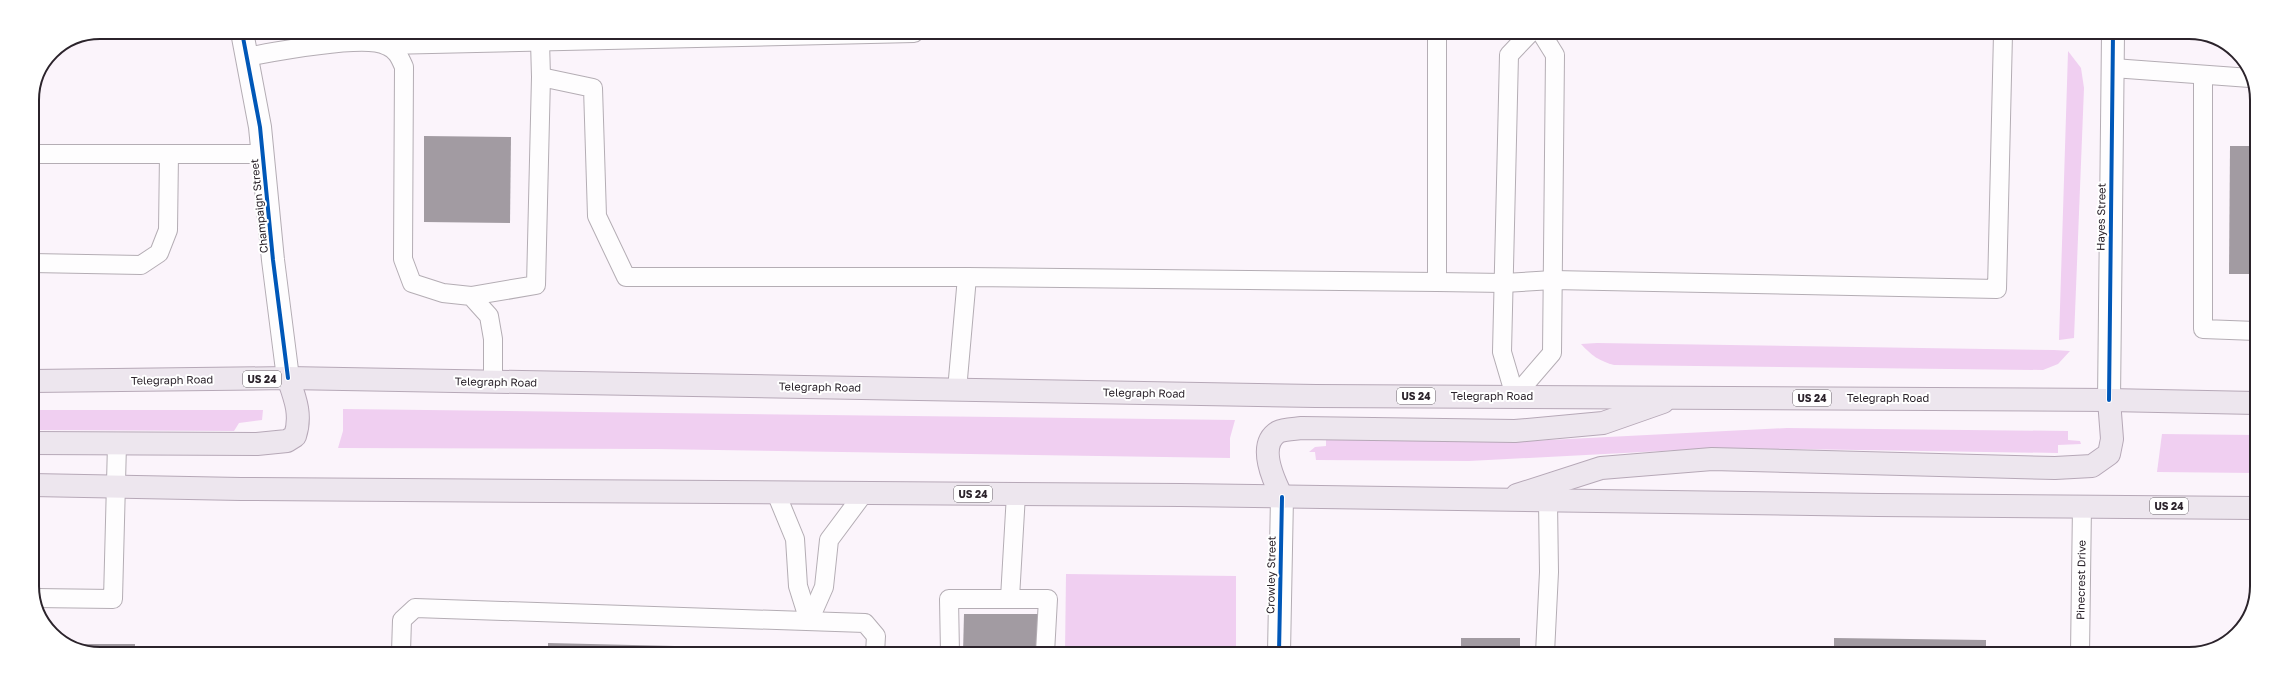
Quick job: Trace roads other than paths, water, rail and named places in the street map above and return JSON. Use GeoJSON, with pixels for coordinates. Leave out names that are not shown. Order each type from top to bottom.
{"type":"FeatureCollection","features":[{"type":"Feature","properties":{"kind":"main road","name":"Telegraph Road"},"geometry":{"type":"LineString","coordinates":[[39,381],[288,378],[1316,396],[2109,400],[2250,403]]}},
{"type":"Feature","properties":{"kind":"main road"},"geometry":{"type":"LineString","coordinates":[[39,443],[257,444],[287,441],[296,436],[299,424],[298,408],[288,378]]}},
{"type":"Feature","properties":{"kind":"main road"},"geometry":{"type":"LineString","coordinates":[[1282,498],[1270,472],[1269,447],[1271,438],[1279,431],[1302,428],[1515,431],[1603,423],[1677,397]]}},
{"type":"Feature","properties":{"kind":"main road"},"geometry":{"type":"LineString","coordinates":[[1499,501],[1601,468],[1712,459],[2055,468],[2092,466],[2109,454],[2112,439],[2109,400]]}},
{"type":"Feature","properties":{"kind":"main road","name":"US 24"},"geometry":{"type":"LineString","coordinates":[[39,484],[2250,508]]}},
{"type":"Feature","properties":{"kind":"street","name":"Champaign Street"},"geometry":{"type":"LineString","coordinates":[[243,39],[260,127],[273,260],[288,378]]}},
{"type":"Feature","properties":{"kind":"street","name":"Hayes Street"},"geometry":{"type":"LineString","coordinates":[[2109,400],[2108,347],[2113,39]]}},
{"type":"Feature","properties":{"kind":"street","name":"Crowley Street"},"geometry":{"type":"LineString","coordinates":[[1279,647],[1282,498]]}},
{"type":"Feature","properties":{"kind":"lane"},"geometry":{"type":"LineString","coordinates":[[246,57],[308,46],[385,39],[540,42],[665,39]]}},
{"type":"Feature","properties":{"kind":"lane"},"geometry":{"type":"LineString","coordinates":[[385,39],[399,54],[404,67],[403,259],[412,283],[442,293],[471,296],[536,285],[541,77],[540,42]]}},
{"type":"Feature","properties":{"kind":"lane"},"geometry":{"type":"LineString","coordinates":[[1437,39],[1437,282]]}},
{"type":"Feature","properties":{"kind":"lane"},"geometry":{"type":"LineString","coordinates":[[1515,396],[1502,352],[1509,55],[1524,39]]}},
{"type":"Feature","properties":{"kind":"lane"},"geometry":{"type":"LineString","coordinates":[[1515,396],[1552,354],[1555,55],[1545,39]]}},
{"type":"Feature","properties":{"kind":"lane"},"geometry":{"type":"LineString","coordinates":[[541,77],[593,88],[597,216],[626,277],[967,277],[1504,283],[1553,280],[1997,289],[2003,39]]}},
{"type":"Feature","properties":{"kind":"lane"},"geometry":{"type":"LineString","coordinates":[[2113,68],[2246,78]]}},
{"type":"Feature","properties":{"kind":"lane"},"geometry":{"type":"LineString","coordinates":[[2203,75],[2203,330],[2250,331]]}},
{"type":"Feature","properties":{"kind":"lane"},"geometry":{"type":"LineString","coordinates":[[39,154],[262,154]]}},
{"type":"Feature","properties":{"kind":"lane"},"geometry":{"type":"LineString","coordinates":[[39,263],[141,265],[159,253],[168,230],[169,154]]}},
{"type":"Feature","properties":{"kind":"lane"},"geometry":{"type":"LineString","coordinates":[[957,390],[967,277]]}},
{"type":"Feature","properties":{"kind":"lane"},"geometry":{"type":"LineString","coordinates":[[471,296],[489,316],[493,339],[492,382]]}},
{"type":"Feature","properties":{"kind":"lane"},"geometry":{"type":"LineString","coordinates":[[40,598],[113,599],[117,444]]}},
{"type":"Feature","properties":{"kind":"lane"},"geometry":{"type":"LineString","coordinates":[[776,493],[795,539],[798,586],[809,621]]}},
{"type":"Feature","properties":{"kind":"lane"},"geometry":{"type":"LineString","coordinates":[[809,621],[824,587],[829,540],[864,493]]}},
{"type":"Feature","properties":{"kind":"lane"},"geometry":{"type":"LineString","coordinates":[[1010,598],[1016,494]]}},
{"type":"Feature","properties":{"kind":"lane"},"geometry":{"type":"LineString","coordinates":[[1545,647],[1549,572],[1548,501]]}},
{"type":"Feature","properties":{"kind":"lane","name":"Pinecrest Drive"},"geometry":{"type":"LineString","coordinates":[[2080,647],[2082,505]]}},
{"type":"Feature","properties":{"kind":"lane"},"geometry":{"type":"LineString","coordinates":[[950,647],[949,599],[1010,598],[1048,599],[1045,647]]}},
{"type":"Feature","properties":{"kind":"lane"},"geometry":{"type":"LineString","coordinates":[[401,647],[402,620],[415,608],[865,623],[876,636],[875,647]]}}]}
